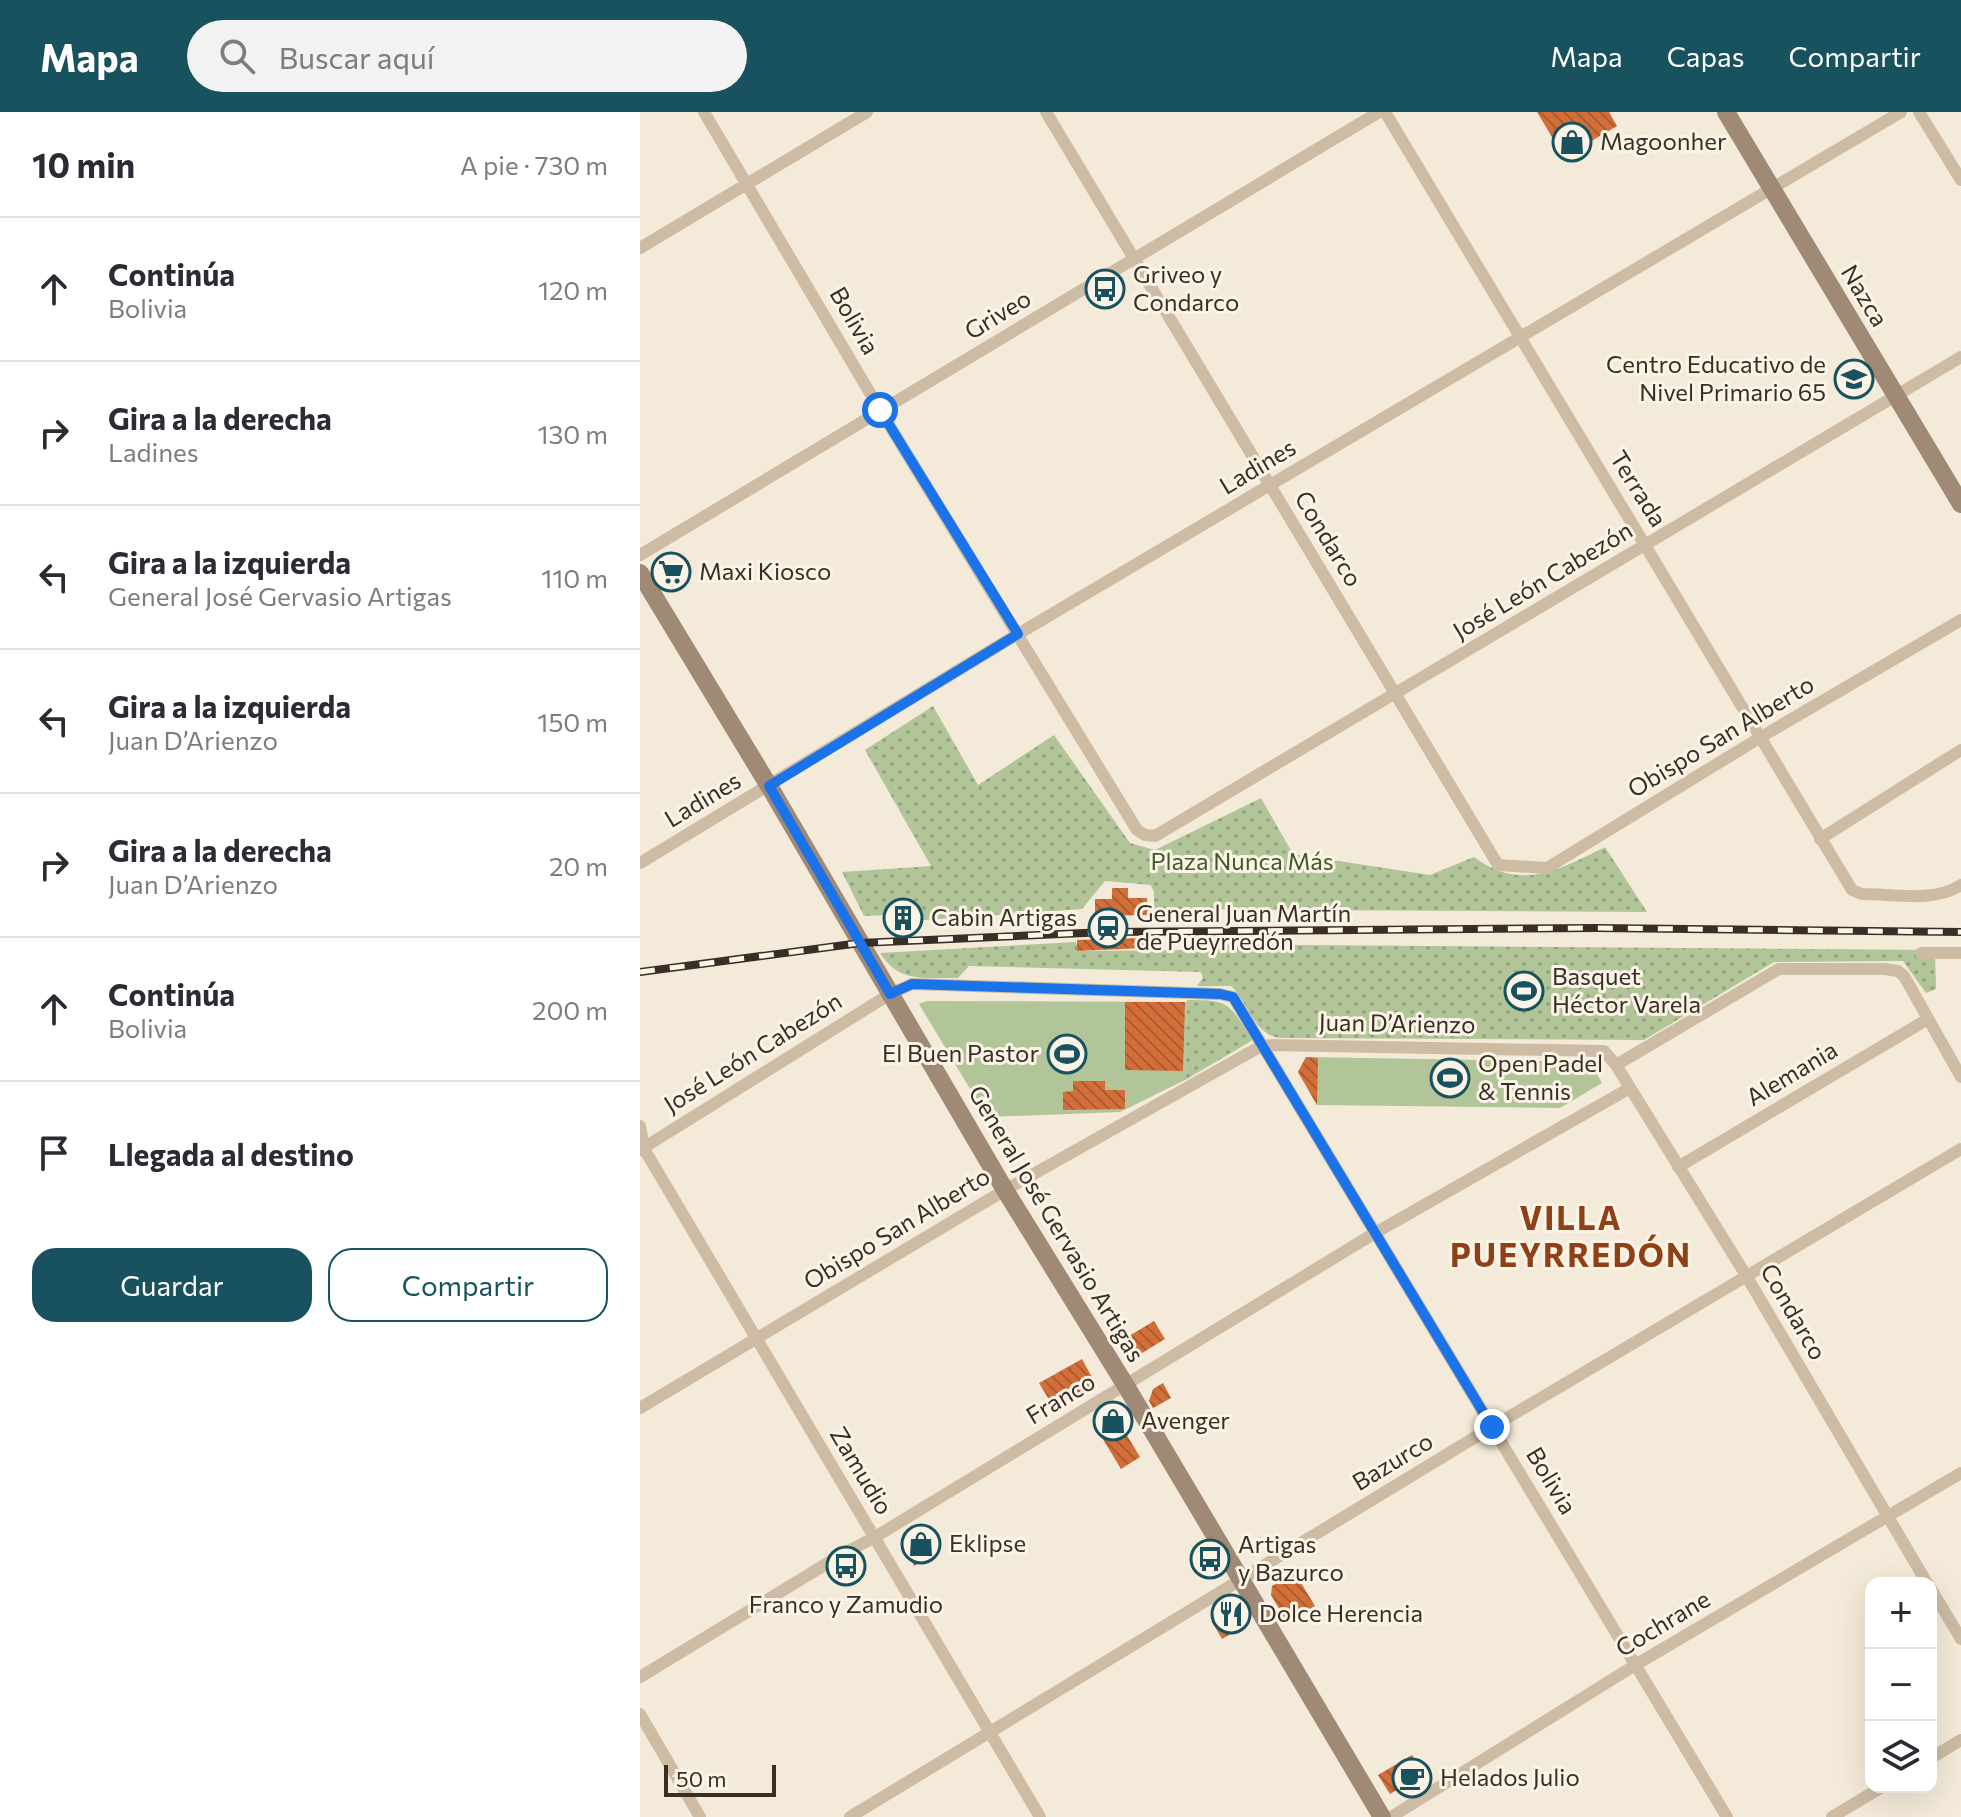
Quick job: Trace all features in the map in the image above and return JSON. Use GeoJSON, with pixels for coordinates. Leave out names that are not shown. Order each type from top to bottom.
{"type":"FeatureCollection","features":[{"type":"Feature","properties":{"kind":"street","name":"Bolivia"},"geometry":{"type":"LineString","coordinates":[[704,112],[880,410],[1137,830],[1145,835]]}},
{"type":"Feature","properties":{"kind":"street"},"geometry":{"type":"LineString","coordinates":[[640,248],[867,112]]}},
{"type":"Feature","properties":{"kind":"street","name":"Condarco"},"geometry":{"type":"LineString","coordinates":[[1046,112],[1498,865]]}},
{"type":"Feature","properties":{"kind":"street","name":"Griveo"},"geometry":{"type":"LineString","coordinates":[[640,555],[1382,112]]}},
{"type":"Feature","properties":{"kind":"street","name":"Terrada"},"geometry":{"type":"LineString","coordinates":[[1382,112],[1647,545],[1852,890],[1862,894],[1933,895],[1946,894],[1961,885]]}},
{"type":"Feature","properties":{"kind":"street","name":"Nazca"},"geometry":{"type":"LineString","coordinates":[[1726,112],[1961,504]]}},
{"type":"Feature","properties":{"kind":"street","name":"Ladines"},"geometry":{"type":"LineString","coordinates":[[640,863],[1018,634],[1901,112]]}},
{"type":"Feature","properties":{"kind":"street"},"geometry":{"type":"LineString","coordinates":[[1919,112],[1961,180]]}},
{"type":"Feature","properties":{"kind":"street","name":"José León Cabezón"},"geometry":{"type":"LineString","coordinates":[[1145,835],[1155,836],[1961,357]]}},
{"type":"Feature","properties":{"kind":"street","name":"General José Gervasio Artigas"},"geometry":{"type":"LineString","coordinates":[[640,573],[769,786],[1005,1190],[1126,1386],[1382,1817]]}},
{"type":"Feature","properties":{"kind":"street","name":"Obispo San Alberto"},"geometry":{"type":"LineString","coordinates":[[1498,865],[1547,868],[1761,737],[1961,620]]}},
{"type":"Feature","properties":{"kind":"street"},"geometry":{"type":"LineString","coordinates":[[1820,839],[1961,750]]}},
{"type":"Feature","properties":{"kind":"street"},"geometry":{"type":"LineString","coordinates":[[1921,953],[1961,953]]}},
{"type":"Feature","properties":{"kind":"street"},"geometry":{"type":"LineString","coordinates":[[1616,1065],[1779,969],[1898,971],[1904,976],[1961,1077]]}},
{"type":"Feature","properties":{"kind":"street"},"geometry":{"type":"LineString","coordinates":[[890,994],[912,984],[1220,994],[1233,997],[1263,1045]]}},
{"type":"Feature","properties":{"kind":"street","name":"José León Cabezón"},"geometry":{"type":"LineString","coordinates":[[641,1146],[890,994]]}},
{"type":"Feature","properties":{"kind":"street","name":"Alemania"},"geometry":{"type":"LineString","coordinates":[[1678,1167],[1928,1019]]}},
{"type":"Feature","properties":{"kind":"street","name":"Bolivia"},"geometry":{"type":"LineString","coordinates":[[1263,1045],[1727,1817]]}},
{"type":"Feature","properties":{"kind":"street","name":"Obispo San Alberto"},"geometry":{"type":"LineString","coordinates":[[640,1408],[1005,1190],[1263,1045]]}},
{"type":"Feature","properties":{"kind":"street","name":"Juan D’Arienzo"},"geometry":{"type":"LineString","coordinates":[[1263,1045],[1593,1049],[1604,1051],[1616,1065]]}},
{"type":"Feature","properties":{"kind":"street","name":"Condarco"},"geometry":{"type":"LineString","coordinates":[[1616,1065],[1747,1277],[1923,1577]]}},
{"type":"Feature","properties":{"kind":"street","name":"Franco"},"geometry":{"type":"LineString","coordinates":[[640,1677],[1375,1233],[1630,1088]]}},
{"type":"Feature","properties":{"kind":"street","name":"Zamudio"},"geometry":{"type":"LineString","coordinates":[[640,1126],[641,1146],[1040,1817]]}},
{"type":"Feature","properties":{"kind":"street","name":"Bazurco"},"geometry":{"type":"LineString","coordinates":[[850,1817],[1492,1427],[1961,1149]]}},
{"type":"Feature","properties":{"kind":"street","name":"Cochrane"},"geometry":{"type":"LineString","coordinates":[[1391,1817],[1637,1664],[1961,1473]]}},
{"type":"Feature","properties":{"kind":"street"},"geometry":{"type":"LineString","coordinates":[[1937,1599],[1961,1639]]}},
{"type":"Feature","properties":{"kind":"street"},"geometry":{"type":"LineString","coordinates":[[640,1714],[700,1817]]}},
{"type":"Feature","properties":{"kind":"street"},"geometry":{"type":"LineString","coordinates":[[1937,1754],[1961,1740]]}},
{"type":"Feature","properties":{"kind":"street"},"geometry":{"type":"LineString","coordinates":[[1832,1817],[1872,1793]]}},
{"type":"Feature","properties":{"kind":"green space","name":"Plaza Nunca Más"},"geometry":{"type":"Polygon","coordinates":[[[933,706],[978,785],[1054,735],[1130,843],[1155,850],[1261,798],[1293,854],[1430,875],[1474,857],[1491,868],[1508,873],[1540,874],[1605,847],[1647,912],[1154,909],[1151,885],[1105,881],[1082,909],[912,921],[907,914],[864,916],[842,872],[931,866],[865,750],[933,706]]]}},
{"type":"Feature","properties":{"kind":"green space"},"geometry":{"type":"Polygon","coordinates":[[[1076,942],[1078,951],[1184,950],[1187,944],[1935,950],[1936,989],[1926,993],[1903,961],[1774,962],[1644,1040],[1280,1038],[1264,1031],[1231,986],[1197,986],[1203,978],[1201,972],[969,966],[958,978],[924,978],[896,970],[880,953],[1076,942]]]}},
{"type":"Feature","properties":{"kind":"green space"},"geometry":{"type":"Polygon","coordinates":[[[1187,1000],[1213,1001],[1228,1006],[1253,1040],[1185,1080],[1187,1000]]]}},
{"type":"Feature","properties":{"kind":"green space","name":"El Buen Pastor"},"geometry":{"type":"Polygon","coordinates":[[[927,1001],[1187,1002],[1185,1080],[1120,1112],[987,1117],[919,1004],[927,1001]]]}},
{"type":"Feature","properties":{"kind":"green space","name":"Open Padel & Tennis"},"geometry":{"type":"Polygon","coordinates":[[[1306,1057],[1590,1062],[1602,1083],[1560,1108],[1317,1105],[1298,1072],[1306,1057]]]}},
{"type":"Feature","properties":{"kind":"building","name":"Magoonher"},"geometry":{"type":"Polygon","coordinates":[[[1537,112],[1609,112],[1617,126],[1564,157],[1537,112]]]}},
{"type":"Feature","properties":{"kind":"building"},"geometry":{"type":"Polygon","coordinates":[[[1112,888],[1128,888],[1128,898],[1147,898],[1148,915],[1095,916],[1095,899],[1112,899],[1112,888]]]}},
{"type":"Feature","properties":{"kind":"building","name":"Cabin Artigas"},"geometry":{"type":"Polygon","coordinates":[[[910,913],[911,921],[896,922],[895,915],[910,913]]]}},
{"type":"Feature","properties":{"kind":"building"},"geometry":{"type":"Polygon","coordinates":[[[1144,938],[1144,948],[1077,951],[1077,940],[1144,938]]]}},
{"type":"Feature","properties":{"kind":"building"},"geometry":{"type":"Polygon","coordinates":[[[1125,1002],[1185,1002],[1183,1071],[1125,1070],[1125,1002]]]}},
{"type":"Feature","properties":{"kind":"building"},"geometry":{"type":"Polygon","coordinates":[[[1306,1057],[1318,1058],[1317,1105],[1298,1072],[1306,1057]]]}},
{"type":"Feature","properties":{"kind":"building"},"geometry":{"type":"Polygon","coordinates":[[[1073,1081],[1105,1081],[1105,1090],[1125,1090],[1125,1109],[1063,1110],[1063,1092],[1073,1091],[1073,1081]]]}},
{"type":"Feature","properties":{"kind":"building"},"geometry":{"type":"Polygon","coordinates":[[[1154,1321],[1165,1339],[1134,1358],[1128,1356],[1119,1342],[1154,1321]]]}},
{"type":"Feature","properties":{"kind":"building"},"geometry":{"type":"Polygon","coordinates":[[[1082,1359],[1093,1379],[1091,1387],[1054,1408],[1039,1383],[1082,1359]]]}},
{"type":"Feature","properties":{"kind":"building"},"geometry":{"type":"Polygon","coordinates":[[[1163,1383],[1171,1398],[1153,1408],[1149,1401],[1153,1389],[1163,1383]]]}},
{"type":"Feature","properties":{"kind":"building"},"geometry":{"type":"Polygon","coordinates":[[[1114,1414],[1140,1457],[1121,1469],[1095,1426],[1114,1414]]]}},
{"type":"Feature","properties":{"kind":"building","name":"Eklipse"},"geometry":{"type":"Polygon","coordinates":[[[927,1527],[940,1550],[914,1566],[906,1549],[906,1539],[927,1527]]]}},
{"type":"Feature","properties":{"kind":"building"},"geometry":{"type":"Polygon","coordinates":[[[1295,1573],[1315,1606],[1287,1622],[1271,1595],[1272,1586],[1295,1573]]]}},
{"type":"Feature","properties":{"kind":"building"},"geometry":{"type":"Polygon","coordinates":[[[1232,1610],[1243,1627],[1222,1639],[1212,1622],[1232,1610]]]}},
{"type":"Feature","properties":{"kind":"building"},"geometry":{"type":"Polygon","coordinates":[[[1412,1755],[1424,1774],[1390,1794],[1378,1775],[1412,1755]]]}},
{"type":"Feature","properties":{"kind":"railway"},"geometry":{"type":"LineString","coordinates":[[640,972],[860,943],[1107,932],[1596,928],[1961,932]]}},
{"type":"Feature","properties":{"kind":"place","name":"Magoonher"},"geometry":{"type":"Point","coordinates":[1572,142]}},
{"type":"Feature","properties":{"kind":"place","name":"Griveo y Condarco"},"geometry":{"type":"Point","coordinates":[1105,289]}},
{"type":"Feature","properties":{"kind":"place","name":"Centro Educativo de Nivel Primario 65"},"geometry":{"type":"Point","coordinates":[1854,379]}},
{"type":"Feature","properties":{"kind":"place","name":"Maxi Kiosco"},"geometry":{"type":"Point","coordinates":[671,572]}},
{"type":"Feature","properties":{"kind":"place","name":"Cabin Artigas"},"geometry":{"type":"Point","coordinates":[903,918]}},
{"type":"Feature","properties":{"kind":"place","name":"General Juan Martín de Pueyrredón"},"geometry":{"type":"Point","coordinates":[1108,928]}},
{"type":"Feature","properties":{"kind":"place","name":"Basquet Héctor Varela"},"geometry":{"type":"Point","coordinates":[1524,991]}},
{"type":"Feature","properties":{"kind":"place","name":"El Buen Pastor"},"geometry":{"type":"Point","coordinates":[1067,1054]}},
{"type":"Feature","properties":{"kind":"place","name":"Open Padel & Tennis"},"geometry":{"type":"Point","coordinates":[1450,1078]}},
{"type":"Feature","properties":{"kind":"place","name":"Avenger"},"geometry":{"type":"Point","coordinates":[1113,1421]}},
{"type":"Feature","properties":{"kind":"place","name":"Eklipse"},"geometry":{"type":"Point","coordinates":[921,1544]}},
{"type":"Feature","properties":{"kind":"place","name":"Artigas y Bazurco"},"geometry":{"type":"Point","coordinates":[1210,1559]}},
{"type":"Feature","properties":{"kind":"place","name":"Franco y Zamudio"},"geometry":{"type":"Point","coordinates":[846,1566]}},
{"type":"Feature","properties":{"kind":"place","name":"Dolce Herencia"},"geometry":{"type":"Point","coordinates":[1231,1614]}},
{"type":"Feature","properties":{"kind":"place","name":"Helados Julio"},"geometry":{"type":"Point","coordinates":[1412,1778]}},
{"type":"Feature","properties":{"kind":"district","name":"VILLA PUEYRREDÓN"},"geometry":{"type":"Point","coordinates":[1571,1238]}},
{"type":"Feature","properties":{"kind":"route"},"geometry":{"type":"LineString","coordinates":[[880,410],[1018,634],[769,786],[870,962],[890,994],[912,984],[1220,994],[1233,997],[1492,1427]]}}]}
